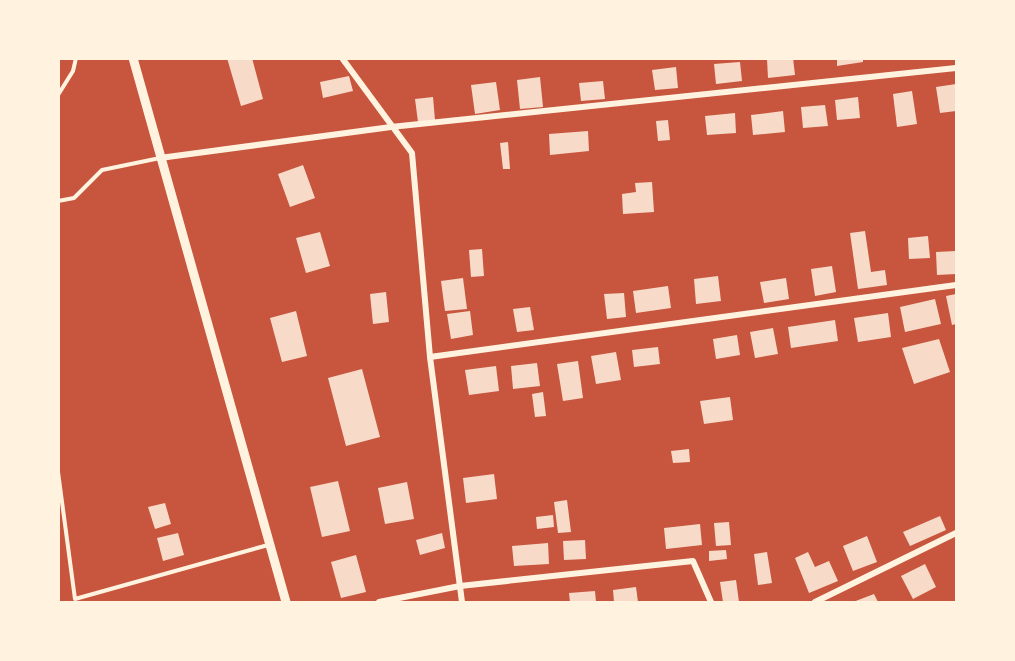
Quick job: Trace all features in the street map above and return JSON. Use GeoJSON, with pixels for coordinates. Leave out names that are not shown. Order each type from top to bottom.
{"type":"FeatureCollection","features":[{"type":"Feature","properties":{"kind":"street"},"geometry":{"type":"LineString","coordinates":[[133,58],[285,603]]}},
{"type":"Feature","properties":{"kind":"street"},"geometry":{"type":"LineString","coordinates":[[342,58],[412,153],[430,357],[462,603]]}},
{"type":"Feature","properties":{"kind":"street"},"geometry":{"type":"LineString","coordinates":[[160,158],[391,127],[957,68]]}},
{"type":"Feature","properties":{"kind":"street"},"geometry":{"type":"LineString","coordinates":[[430,357],[957,285]]}},
{"type":"Feature","properties":{"kind":"street"},"geometry":{"type":"LineString","coordinates":[[815,603],[957,533]]}},
{"type":"Feature","properties":{"kind":"street"},"geometry":{"type":"LineString","coordinates":[[379,603],[460,586],[693,561],[711,603]]}},
{"type":"Feature","properties":{"kind":"lane"},"geometry":{"type":"LineString","coordinates":[[58,95],[73,71],[76,58]]}},
{"type":"Feature","properties":{"kind":"lane"},"geometry":{"type":"LineString","coordinates":[[58,201],[74,198],[102,170],[160,158]]}},
{"type":"Feature","properties":{"kind":"lane"},"geometry":{"type":"LineString","coordinates":[[58,472],[75,598],[269,545]]}},
{"type":"Feature","properties":{"kind":"building"},"geometry":{"type":"Polygon","coordinates":[[[227,58],[252,58],[263,99],[241,106],[227,58]]]}},
{"type":"Feature","properties":{"kind":"building"},"geometry":{"type":"Polygon","coordinates":[[[793,58],[795,75],[768,78],[767,59],[793,58]]]}},
{"type":"Feature","properties":{"kind":"building"},"geometry":{"type":"Polygon","coordinates":[[[837,58],[863,58],[863,62],[837,66],[837,58]]]}},
{"type":"Feature","properties":{"kind":"building"},"geometry":{"type":"Polygon","coordinates":[[[740,62],[742,81],[716,84],[714,64],[740,62]]]}},
{"type":"Feature","properties":{"kind":"building"},"geometry":{"type":"Polygon","coordinates":[[[676,67],[678,88],[655,90],[652,70],[676,67]]]}},
{"type":"Feature","properties":{"kind":"building"},"geometry":{"type":"Polygon","coordinates":[[[349,76],[353,91],[323,98],[320,82],[349,76]]]}},
{"type":"Feature","properties":{"kind":"building"},"geometry":{"type":"Polygon","coordinates":[[[540,77],[543,107],[520,109],[517,80],[540,77]]]}},
{"type":"Feature","properties":{"kind":"building"},"geometry":{"type":"Polygon","coordinates":[[[603,81],[605,99],[581,101],[579,83],[603,81]]]}},
{"type":"Feature","properties":{"kind":"building"},"geometry":{"type":"Polygon","coordinates":[[[496,82],[500,110],[475,114],[471,85],[496,82]]]}},
{"type":"Feature","properties":{"kind":"building"},"geometry":{"type":"Polygon","coordinates":[[[956,84],[956,111],[940,113],[936,87],[956,84]]]}},
{"type":"Feature","properties":{"kind":"building"},"geometry":{"type":"Polygon","coordinates":[[[912,91],[917,124],[897,127],[893,94],[912,91]]]}},
{"type":"Feature","properties":{"kind":"building"},"geometry":{"type":"Polygon","coordinates":[[[433,97],[435,120],[418,122],[415,99],[433,97]]]}},
{"type":"Feature","properties":{"kind":"building"},"geometry":{"type":"Polygon","coordinates":[[[858,97],[860,118],[837,120],[835,100],[858,97]]]}},
{"type":"Feature","properties":{"kind":"building"},"geometry":{"type":"Polygon","coordinates":[[[825,105],[828,126],[803,128],[801,107],[825,105]]]}},
{"type":"Feature","properties":{"kind":"building"},"geometry":{"type":"Polygon","coordinates":[[[783,111],[785,132],[753,135],[751,115],[783,111]]]}},
{"type":"Feature","properties":{"kind":"building"},"geometry":{"type":"Polygon","coordinates":[[[735,113],[736,133],[707,135],[705,116],[735,113]]]}},
{"type":"Feature","properties":{"kind":"building"},"geometry":{"type":"Polygon","coordinates":[[[668,120],[670,140],[658,141],[656,121],[668,120]]]}},
{"type":"Feature","properties":{"kind":"building"},"geometry":{"type":"Polygon","coordinates":[[[588,131],[589,151],[550,155],[549,134],[588,131]]]}},
{"type":"Feature","properties":{"kind":"building"},"geometry":{"type":"Polygon","coordinates":[[[508,142],[510,169],[503,169],[500,143],[508,142]]]}},
{"type":"Feature","properties":{"kind":"building"},"geometry":{"type":"Polygon","coordinates":[[[303,165],[315,198],[290,207],[278,174],[303,165]]]}},
{"type":"Feature","properties":{"kind":"building"},"geometry":{"type":"Polygon","coordinates":[[[652,182],[654,212],[623,214],[622,194],[636,192],[635,183],[652,182]]]}},
{"type":"Feature","properties":{"kind":"building"},"geometry":{"type":"Polygon","coordinates":[[[865,231],[871,272],[885,270],[887,285],[858,289],[850,233],[865,231]]]}},
{"type":"Feature","properties":{"kind":"building"},"geometry":{"type":"Polygon","coordinates":[[[320,232],[330,266],[306,273],[296,238],[320,232]]]}},
{"type":"Feature","properties":{"kind":"building"},"geometry":{"type":"Polygon","coordinates":[[[928,236],[930,258],[909,259],[908,238],[928,236]]]}},
{"type":"Feature","properties":{"kind":"building"},"geometry":{"type":"Polygon","coordinates":[[[482,249],[484,276],[471,277],[469,250],[482,249]]]}},
{"type":"Feature","properties":{"kind":"building"},"geometry":{"type":"Polygon","coordinates":[[[956,251],[956,274],[937,275],[936,252],[956,251]]]}},
{"type":"Feature","properties":{"kind":"building"},"geometry":{"type":"Polygon","coordinates":[[[832,266],[836,292],[815,296],[811,269],[832,266]]]}},
{"type":"Feature","properties":{"kind":"building"},"geometry":{"type":"Polygon","coordinates":[[[718,276],[721,301],[696,304],[694,279],[718,276]]]}},
{"type":"Feature","properties":{"kind":"building"},"geometry":{"type":"Polygon","coordinates":[[[463,278],[467,309],[445,311],[441,281],[463,278]]]}},
{"type":"Feature","properties":{"kind":"building"},"geometry":{"type":"Polygon","coordinates":[[[786,278],[789,299],[764,303],[760,282],[786,278]]]}},
{"type":"Feature","properties":{"kind":"building"},"geometry":{"type":"Polygon","coordinates":[[[668,286],[671,308],[636,313],[633,291],[668,286]]]}},
{"type":"Feature","properties":{"kind":"building"},"geometry":{"type":"Polygon","coordinates":[[[386,292],[389,322],[373,324],[370,294],[386,292]]]}},
{"type":"Feature","properties":{"kind":"building"},"geometry":{"type":"Polygon","coordinates":[[[624,293],[626,317],[607,319],[604,294],[624,293]]]}},
{"type":"Feature","properties":{"kind":"building"},"geometry":{"type":"Polygon","coordinates":[[[956,294],[956,324],[952,325],[946,296],[956,294]]]}},
{"type":"Feature","properties":{"kind":"building"},"geometry":{"type":"Polygon","coordinates":[[[935,299],[941,324],[905,332],[900,307],[935,299]]]}},
{"type":"Feature","properties":{"kind":"building"},"geometry":{"type":"Polygon","coordinates":[[[530,307],[534,330],[517,332],[513,309],[530,307]]]}},
{"type":"Feature","properties":{"kind":"building"},"geometry":{"type":"Polygon","coordinates":[[[296,311],[307,356],[282,362],[270,318],[296,311]]]}},
{"type":"Feature","properties":{"kind":"building"},"geometry":{"type":"Polygon","coordinates":[[[470,311],[473,335],[451,339],[447,314],[470,311]]]}},
{"type":"Feature","properties":{"kind":"building"},"geometry":{"type":"Polygon","coordinates":[[[888,313],[891,337],[858,342],[854,318],[888,313]]]}},
{"type":"Feature","properties":{"kind":"building"},"geometry":{"type":"Polygon","coordinates":[[[835,320],[838,341],[791,348],[788,327],[835,320]]]}},
{"type":"Feature","properties":{"kind":"building"},"geometry":{"type":"Polygon","coordinates":[[[773,328],[778,354],[755,358],[750,332],[773,328]]]}},
{"type":"Feature","properties":{"kind":"building"},"geometry":{"type":"Polygon","coordinates":[[[737,335],[740,355],[716,359],[713,339],[737,335]]]}},
{"type":"Feature","properties":{"kind":"building"},"geometry":{"type":"Polygon","coordinates":[[[939,339],[950,372],[914,384],[902,348],[939,339]]]}},
{"type":"Feature","properties":{"kind":"building"},"geometry":{"type":"Polygon","coordinates":[[[658,347],[660,364],[634,367],[632,350],[658,347]]]}},
{"type":"Feature","properties":{"kind":"building"},"geometry":{"type":"Polygon","coordinates":[[[616,352],[621,380],[596,384],[591,356],[616,352]]]}},
{"type":"Feature","properties":{"kind":"building"},"geometry":{"type":"Polygon","coordinates":[[[578,361],[583,398],[563,401],[557,364],[578,361]]]}},
{"type":"Feature","properties":{"kind":"building"},"geometry":{"type":"Polygon","coordinates":[[[537,363],[540,386],[513,389],[511,366],[537,363]]]}},
{"type":"Feature","properties":{"kind":"building"},"geometry":{"type":"Polygon","coordinates":[[[496,366],[499,391],[469,395],[465,370],[496,366]]]}},
{"type":"Feature","properties":{"kind":"building"},"geometry":{"type":"Polygon","coordinates":[[[362,369],[380,437],[346,446],[328,378],[362,369]]]}},
{"type":"Feature","properties":{"kind":"building"},"geometry":{"type":"Polygon","coordinates":[[[543,392],[546,416],[535,417],[532,394],[543,392]]]}},
{"type":"Feature","properties":{"kind":"building"},"geometry":{"type":"Polygon","coordinates":[[[730,397],[733,420],[704,424],[700,401],[730,397]]]}},
{"type":"Feature","properties":{"kind":"building"},"geometry":{"type":"Polygon","coordinates":[[[689,449],[690,462],[673,463],[671,451],[689,449]]]}},
{"type":"Feature","properties":{"kind":"building"},"geometry":{"type":"Polygon","coordinates":[[[494,474],[497,499],[466,503],[463,478],[494,474]]]}},
{"type":"Feature","properties":{"kind":"building"},"geometry":{"type":"Polygon","coordinates":[[[338,481],[350,531],[322,537],[310,487],[338,481]]]}},
{"type":"Feature","properties":{"kind":"building"},"geometry":{"type":"Polygon","coordinates":[[[407,482],[414,519],[385,524],[378,488],[407,482]]]}},
{"type":"Feature","properties":{"kind":"building"},"geometry":{"type":"Polygon","coordinates":[[[567,500],[571,532],[558,533],[554,502],[567,500]]]}},
{"type":"Feature","properties":{"kind":"building"},"geometry":{"type":"Polygon","coordinates":[[[165,503],[171,524],[155,529],[148,507],[165,503]]]}},
{"type":"Feature","properties":{"kind":"building"},"geometry":{"type":"Polygon","coordinates":[[[553,515],[554,527],[537,529],[536,517],[553,515]]]}},
{"type":"Feature","properties":{"kind":"building"},"geometry":{"type":"Polygon","coordinates":[[[940,516],[946,530],[910,546],[903,532],[940,516]]]}},
{"type":"Feature","properties":{"kind":"building"},"geometry":{"type":"Polygon","coordinates":[[[729,522],[731,545],[716,546],[714,523],[729,522]]]}},
{"type":"Feature","properties":{"kind":"building"},"geometry":{"type":"Polygon","coordinates":[[[700,524],[702,545],[666,549],[664,528],[700,524]]]}},
{"type":"Feature","properties":{"kind":"building"},"geometry":{"type":"Polygon","coordinates":[[[178,533],[184,555],[163,561],[157,538],[178,533]]]}},
{"type":"Feature","properties":{"kind":"building"},"geometry":{"type":"Polygon","coordinates":[[[442,533],[445,548],[420,555],[416,540],[442,533]]]}},
{"type":"Feature","properties":{"kind":"building"},"geometry":{"type":"Polygon","coordinates":[[[867,536],[877,562],[853,571],[843,546],[867,536]]]}},
{"type":"Feature","properties":{"kind":"building"},"geometry":{"type":"Polygon","coordinates":[[[585,540],[586,559],[564,560],[563,541],[585,540]]]}},
{"type":"Feature","properties":{"kind":"building"},"geometry":{"type":"Polygon","coordinates":[[[548,543],[549,564],[514,566],[512,546],[548,543]]]}},
{"type":"Feature","properties":{"kind":"building"},"geometry":{"type":"Polygon","coordinates":[[[726,550],[727,559],[709,561],[709,551],[726,550]]]}},
{"type":"Feature","properties":{"kind":"building"},"geometry":{"type":"Polygon","coordinates":[[[767,552],[772,583],[758,585],[754,554],[767,552]]]}},
{"type":"Feature","properties":{"kind":"building"},"geometry":{"type":"Polygon","coordinates":[[[808,552],[815,567],[829,561],[838,581],[809,593],[795,558],[808,552]]]}},
{"type":"Feature","properties":{"kind":"building"},"geometry":{"type":"Polygon","coordinates":[[[356,555],[366,592],[341,598],[331,562],[356,555]]]}},
{"type":"Feature","properties":{"kind":"building"},"geometry":{"type":"Polygon","coordinates":[[[925,564],[936,587],[913,599],[901,576],[925,564]]]}},
{"type":"Feature","properties":{"kind":"building"},"geometry":{"type":"Polygon","coordinates":[[[736,580],[739,602],[723,602],[720,582],[736,580]]]}},
{"type":"Feature","properties":{"kind":"building"},"geometry":{"type":"Polygon","coordinates":[[[636,587],[638,602],[614,602],[613,590],[636,587]]]}},
{"type":"Feature","properties":{"kind":"building"},"geometry":{"type":"Polygon","coordinates":[[[595,591],[596,602],[570,602],[569,593],[595,591]]]}},
{"type":"Feature","properties":{"kind":"building"},"geometry":{"type":"Polygon","coordinates":[[[874,594],[878,602],[853,602],[874,594]]]}}]}
